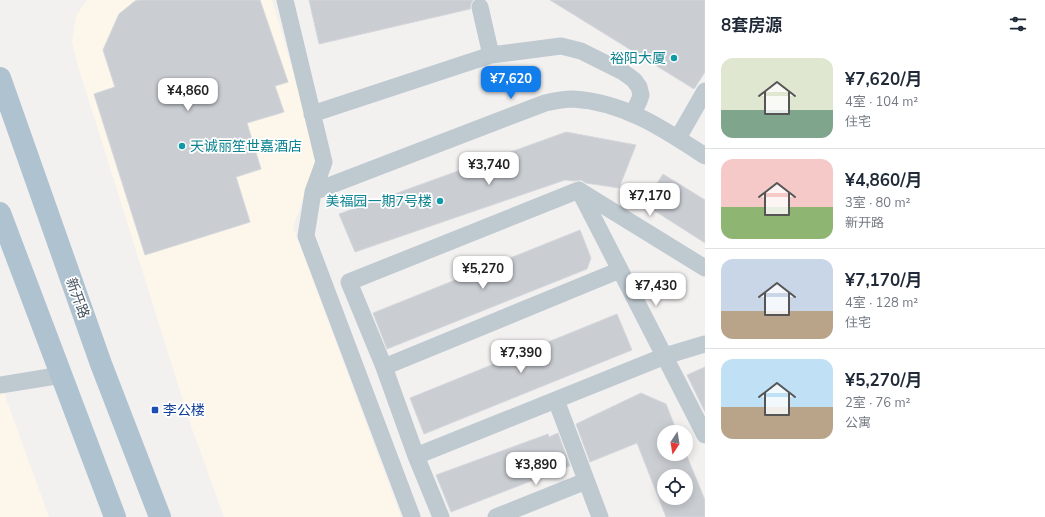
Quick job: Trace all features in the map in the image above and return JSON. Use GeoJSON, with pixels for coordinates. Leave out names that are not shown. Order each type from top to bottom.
{"type":"FeatureCollection","features":[{"type":"Feature","properties":{"kind":"main road","name":"新开路"},"geometry":{"type":"LineString","coordinates":[[0,78],[101,364],[160,517]]}},
{"type":"Feature","properties":{"kind":"main road"},"geometry":{"type":"LineString","coordinates":[[0,213],[115,517]]}},
{"type":"Feature","properties":{"kind":"street"},"geometry":{"type":"LineString","coordinates":[[285,0],[324,162],[313,192],[306,236],[412,517]]}},
{"type":"Feature","properties":{"kind":"street"},"geometry":{"type":"LineString","coordinates":[[480,7],[491,55]]}},
{"type":"Feature","properties":{"kind":"street"},"geometry":{"type":"LineString","coordinates":[[312,114],[491,55],[561,46],[581,52],[623,72],[634,80],[641,95],[633,113]]}},
{"type":"Feature","properties":{"kind":"street"},"geometry":{"type":"LineString","coordinates":[[678,138],[705,91]]}},
{"type":"Feature","properties":{"kind":"street"},"geometry":{"type":"LineString","coordinates":[[313,192],[545,103],[572,99],[603,104],[633,113],[652,122],[705,156]]}},
{"type":"Feature","properties":{"kind":"street"},"geometry":{"type":"LineString","coordinates":[[580,190],[705,268]]}},
{"type":"Feature","properties":{"kind":"street"},"geometry":{"type":"LineString","coordinates":[[580,190],[705,432]]}},
{"type":"Feature","properties":{"kind":"street"},"geometry":{"type":"LineString","coordinates":[[441,517],[416,456],[384,367],[349,282],[580,190]]}},
{"type":"Feature","properties":{"kind":"street"},"geometry":{"type":"LineString","coordinates":[[384,367],[620,270]]}},
{"type":"Feature","properties":{"kind":"street"},"geometry":{"type":"LineString","coordinates":[[416,456],[665,356],[705,344]]}},
{"type":"Feature","properties":{"kind":"street"},"geometry":{"type":"LineString","coordinates":[[0,385],[62,375]]}},
{"type":"Feature","properties":{"kind":"street"},"geometry":{"type":"LineString","coordinates":[[556,400],[600,517]]}},
{"type":"Feature","properties":{"kind":"street"},"geometry":{"type":"LineString","coordinates":[[496,517],[586,481]]}},
{"type":"Feature","properties":{"kind":"shaded area"},"geometry":{"type":"Polygon","coordinates":[[[87,0],[272,0],[318,157],[293,227],[401,517],[224,517],[191,426],[78,66],[72,42],[76,16],[87,0]]]}},
{"type":"Feature","properties":{"kind":"shaded area"},"geometry":{"type":"Polygon","coordinates":[[[0,382],[49,517],[0,517],[0,382]]]}},
{"type":"Feature","properties":{"kind":"building","name":"天诚丽笙世嘉酒店"},"geometry":{"type":"Polygon","coordinates":[[[260,0],[288,82],[275,86],[284,112],[247,123],[261,169],[236,177],[250,222],[145,255],[94,94],[115,87],[103,50],[119,14],[135,1],[260,0]]]}},
{"type":"Feature","properties":{"kind":"building"},"geometry":{"type":"Polygon","coordinates":[[[309,0],[473,0],[470,9],[319,44],[309,0]]]}},
{"type":"Feature","properties":{"kind":"building","name":"裕阳大厦"},"geometry":{"type":"Polygon","coordinates":[[[550,0],[705,0],[705,72],[694,89],[550,0]]]}},
{"type":"Feature","properties":{"kind":"building","name":"美福园一期7号楼"},"geometry":{"type":"Polygon","coordinates":[[[566,132],[636,145],[619,188],[586,183],[581,180],[565,180],[355,252],[339,214],[566,132]]]}},
{"type":"Feature","properties":{"kind":"building"},"geometry":{"type":"Polygon","coordinates":[[[663,174],[705,200],[705,243],[644,204],[663,174]]]}},
{"type":"Feature","properties":{"kind":"building"},"geometry":{"type":"Polygon","coordinates":[[[580,230],[591,258],[587,269],[387,349],[373,313],[580,230]]]}},
{"type":"Feature","properties":{"kind":"building"},"geometry":{"type":"Polygon","coordinates":[[[617,314],[632,350],[424,434],[410,398],[617,314]]]}},
{"type":"Feature","properties":{"kind":"building"},"geometry":{"type":"Polygon","coordinates":[[[705,367],[705,412],[687,375],[705,367]]]}},
{"type":"Feature","properties":{"kind":"building"},"geometry":{"type":"Polygon","coordinates":[[[641,393],[666,404],[674,425],[657,425],[657,461],[689,461],[692,469],[657,469],[657,494],[637,443],[590,462],[576,424],[641,393]]]}},
{"type":"Feature","properties":{"kind":"building"},"geometry":{"type":"Polygon","coordinates":[[[558,433],[570,466],[451,512],[436,475],[548,434],[549,437],[558,433]]]}},
{"type":"Feature","properties":{"kind":"building"},"geometry":{"type":"Polygon","coordinates":[[[693,471],[705,500],[705,517],[666,517],[661,505],[693,505],[693,471]]]}},
{"type":"Feature","properties":{"kind":"place","name":"裕阳大厦"},"geometry":{"type":"Point","coordinates":[674,58]}},
{"type":"Feature","properties":{"kind":"place","name":"天诚丽笙世嘉酒店"},"geometry":{"type":"Point","coordinates":[182,146]}},
{"type":"Feature","properties":{"kind":"place","name":"美福园一期7号楼"},"geometry":{"type":"Point","coordinates":[440,201]}},
{"type":"Feature","properties":{"kind":"place","name":"李公楼"},"geometry":{"type":"Point","coordinates":[155,410]}}]}
